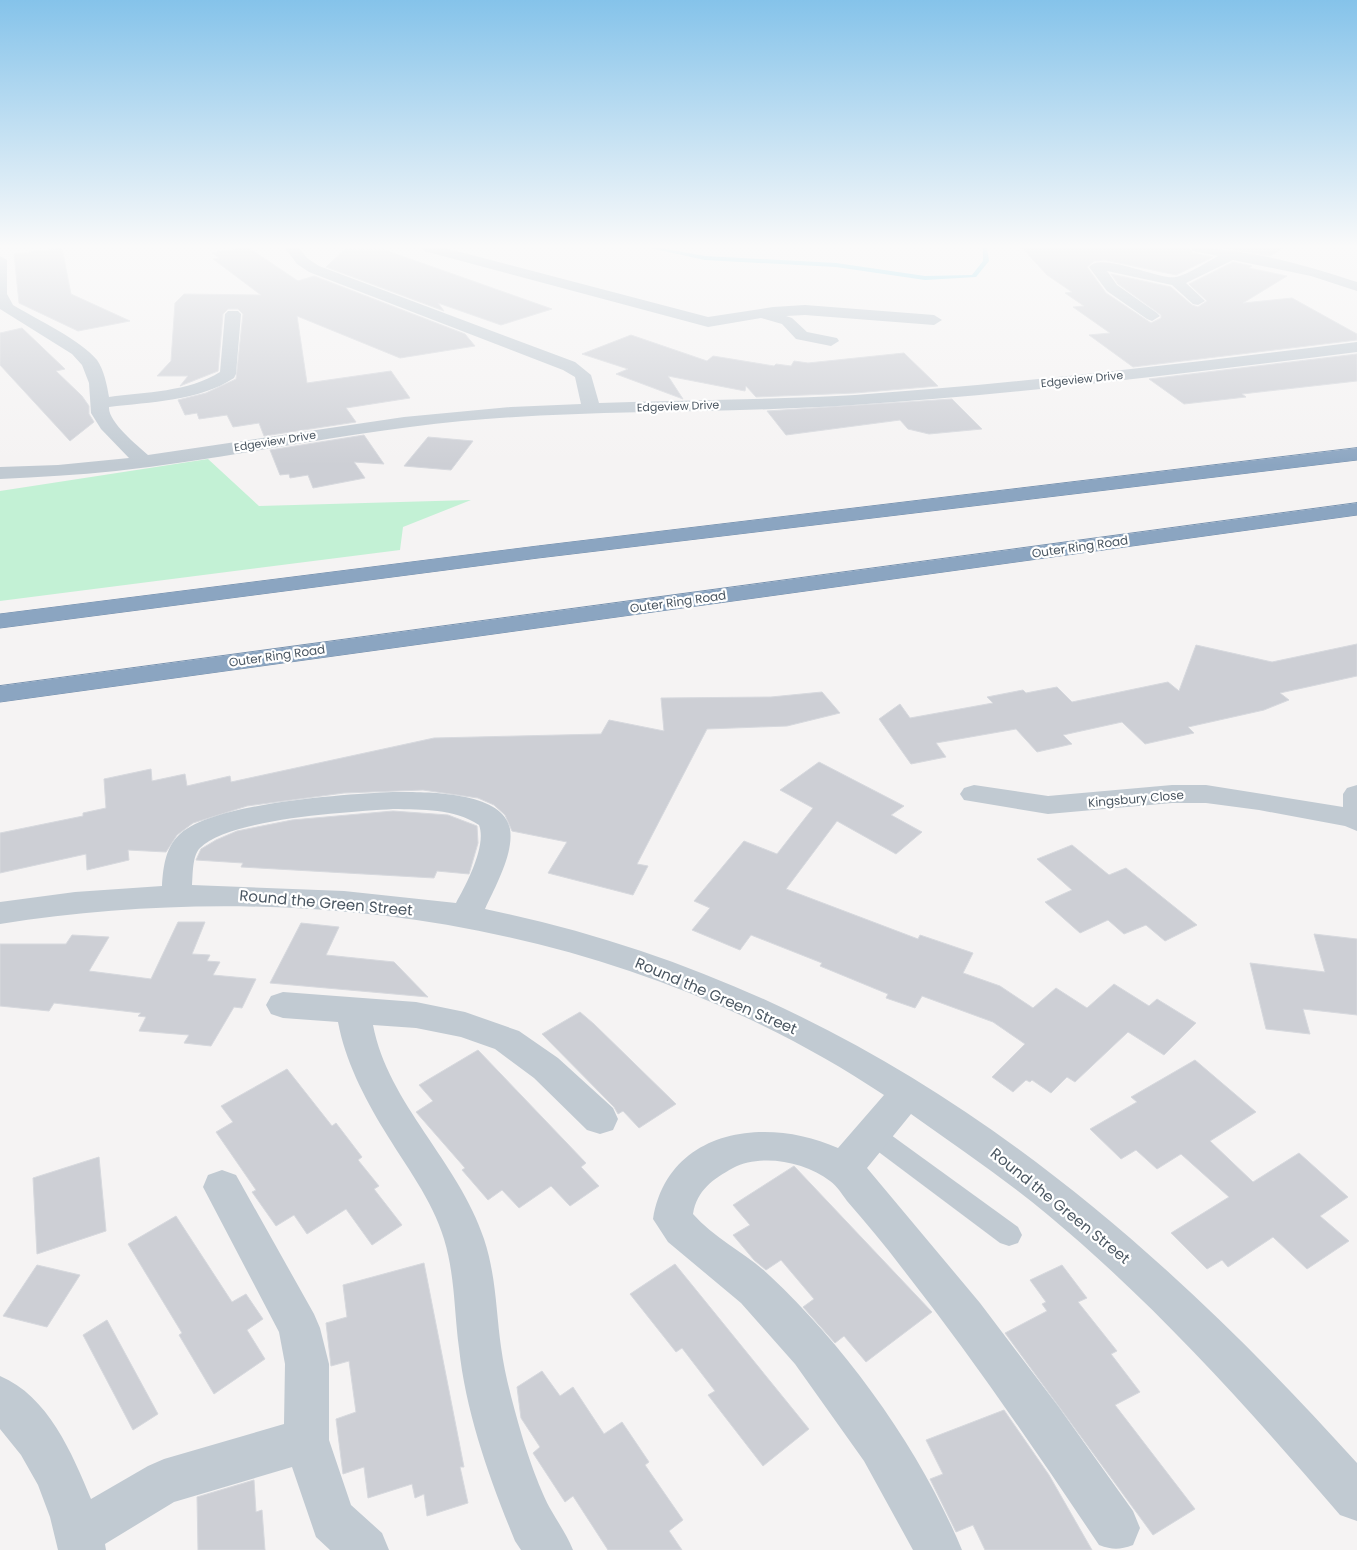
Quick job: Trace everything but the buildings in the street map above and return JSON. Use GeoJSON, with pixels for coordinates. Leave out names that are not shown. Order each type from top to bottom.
{"type":"FeatureCollection","features":[{"type":"Feature","properties":{"kind":"highway"},"geometry":{"type":"LineString","coordinates":[[0,621],[518,555],[1357,454]]}},
{"type":"Feature","properties":{"kind":"highway","name":"Outer Ring Road"},"geometry":{"type":"LineString","coordinates":[[0,694],[1357,509]]}},
{"type":"Feature","properties":{"kind":"street"},"geometry":{"type":"LineString","coordinates":[[27,320],[78,351],[92,370],[98,383],[101,403],[100,413],[107,426],[143,461]]}},
{"type":"Feature","properties":{"kind":"street"},"geometry":{"type":"LineString","coordinates":[[101,403],[206,387],[223,379],[228,374],[232,320]]}},
{"type":"Feature","properties":{"kind":"street"},"geometry":{"type":"LineString","coordinates":[[449,320],[570,366],[583,375],[592,408]]}},
{"type":"Feature","properties":{"kind":"street"},"geometry":{"type":"LineString","coordinates":[[702,320],[708,322],[719,320]]}},
{"type":"Feature","properties":{"kind":"street"},"geometry":{"type":"LineString","coordinates":[[785,320],[802,336],[831,341]]}},
{"type":"Feature","properties":{"kind":"street","name":"Edgeview Drive"},"geometry":{"type":"LineString","coordinates":[[0,473],[81,468],[143,461],[375,426],[470,415],[592,408],[848,401],[940,394],[1357,347]]}},
{"type":"Feature","properties":{"kind":"street"},"geometry":{"type":"LineString","coordinates":[[0,484],[81,468]]}},
{"type":"Feature","properties":{"kind":"street","name":"Kingsbury Close"},"geometry":{"type":"LineString","coordinates":[[974,794],[1048,805],[1172,794],[1206,794],[1357,812]]}},
{"type":"Feature","properties":{"kind":"street"},"geometry":{"type":"LineString","coordinates":[[176,896],[183,851],[190,841],[211,828],[330,803],[398,801],[451,803],[484,811],[494,821],[496,835],[487,867],[466,916]]}},
{"type":"Feature","properties":{"kind":"street","name":"Round the Green Street"},"geometry":{"type":"LineString","coordinates":[[0,913],[42,906],[137,897],[246,895],[356,902],[466,916],[578,943],[670,973],[780,1020],[886,1078],[1015,1166],[1130,1261],[1291,1422],[1357,1498]]}},
{"type":"Feature","properties":{"kind":"street"},"geometry":{"type":"LineString","coordinates":[[283,1005],[416,1015],[465,1026],[507,1040],[546,1068],[600,1119]]}},
{"type":"Feature","properties":{"kind":"street"},"geometry":{"type":"LineString","coordinates":[[353,1011],[358,1038],[370,1070],[396,1118],[438,1181],[464,1238],[475,1286],[480,1349],[500,1438],[532,1524],[549,1550]]}},
{"type":"Feature","properties":{"kind":"street"},"geometry":{"type":"LineString","coordinates":[[843,1169],[907,1093]]}},
{"type":"Feature","properties":{"kind":"street"},"geometry":{"type":"LineString","coordinates":[[938,1550],[912,1498],[868,1423],[811,1347],[755,1288],[686,1235],[673,1219],[675,1202],[685,1182],[706,1164],[736,1149],[778,1146],[799,1148],[843,1169],[878,1207],[945,1290],[1024,1396],[1116,1528]]}},
{"type":"Feature","properties":{"kind":"street"},"geometry":{"type":"LineString","coordinates":[[222,1186],[299,1328],[307,1364],[306,1440],[333,1520],[352,1544]]}},
{"type":"Feature","properties":{"kind":"street"},"geometry":{"type":"LineString","coordinates":[[0,1398],[28,1426],[54,1469],[80,1541],[164,1482],[306,1440]]}},
{"type":"Feature","properties":{"kind":"lane"},"geometry":{"type":"LineString","coordinates":[[872,1134],[1008,1235]]}},
{"type":"Feature","properties":{"kind":"green space"},"geometry":{"type":"Polygon","coordinates":[[[208,459],[259,506],[471,500],[403,527],[400,550],[0,601],[0,491],[208,459]]]}}]}
